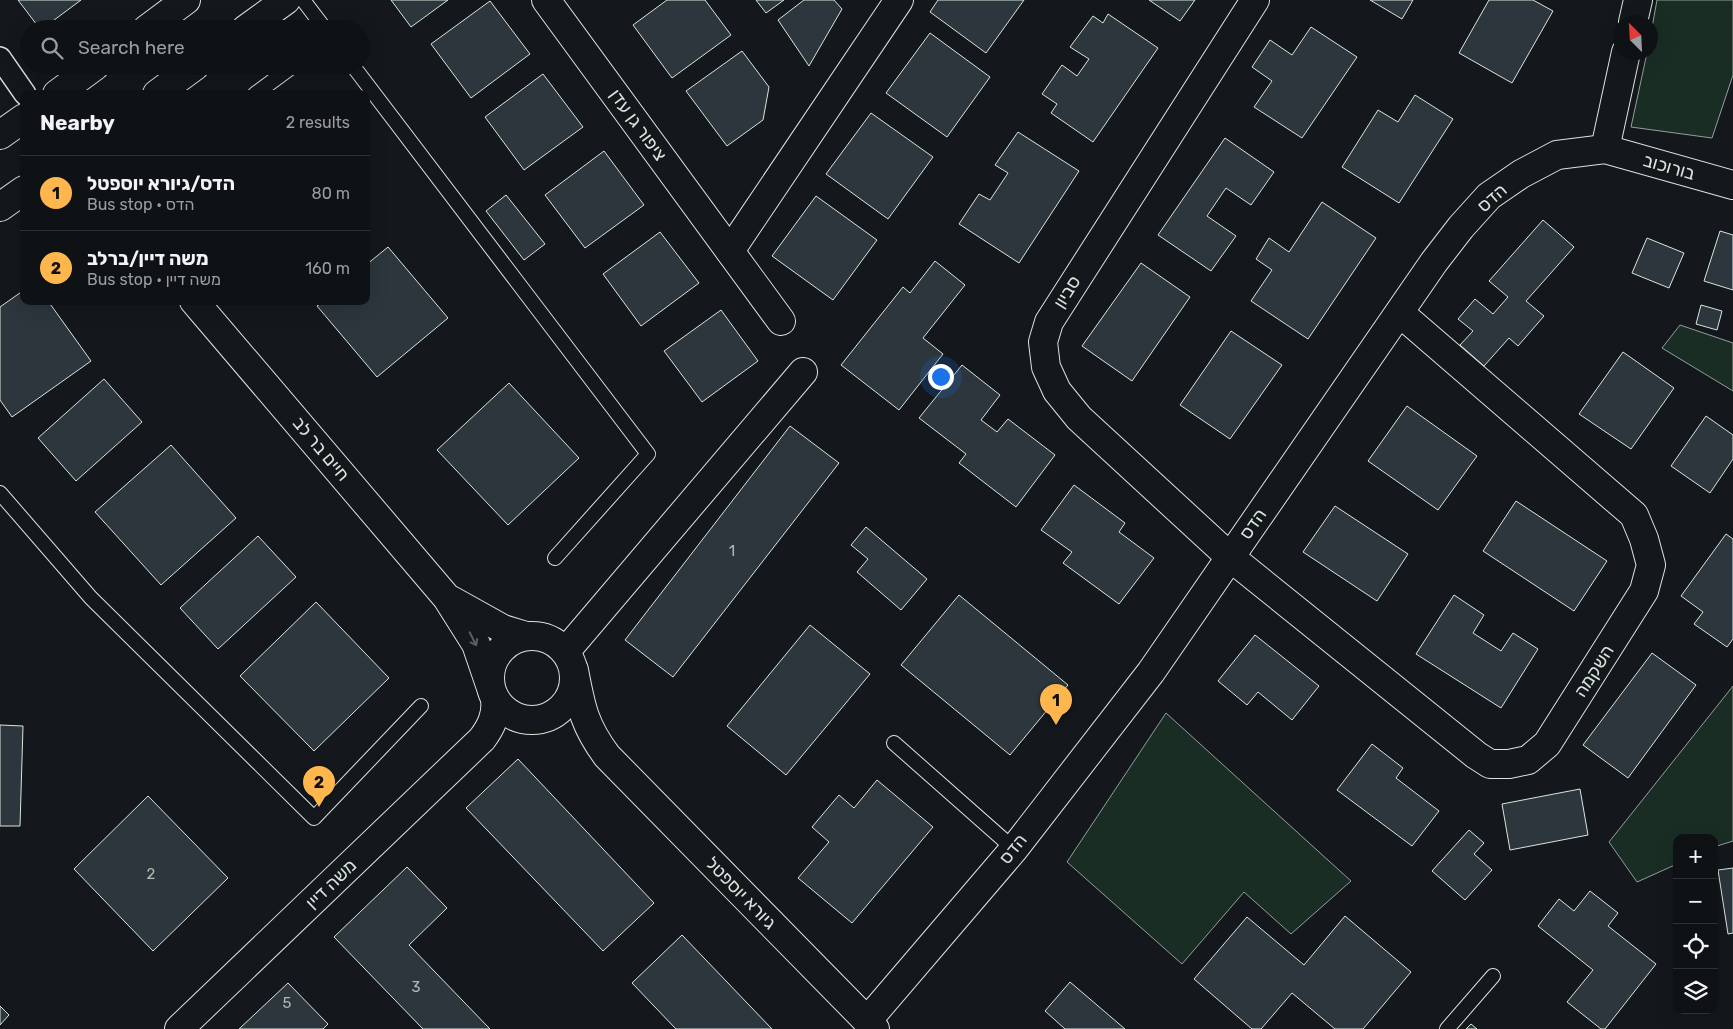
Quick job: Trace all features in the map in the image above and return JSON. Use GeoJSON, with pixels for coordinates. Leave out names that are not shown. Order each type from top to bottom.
{"type":"FeatureCollection","features":[{"type":"Feature","properties":{"kind":"street"},"geometry":{"type":"LineString","coordinates":[[159,20],[186,0]]}},
{"type":"Feature","properties":{"kind":"street"},"geometry":{"type":"LineString","coordinates":[[258,20],[286,0]]}},
{"type":"Feature","properties":{"kind":"street","name":"ציפור גן עדן"},"geometry":{"type":"LineString","coordinates":[[546,0],[781,321]]}},
{"type":"Feature","properties":{"kind":"street"},"geometry":{"type":"LineString","coordinates":[[730,251],[899,0]]}},
{"type":"Feature","properties":{"kind":"street","name":"סביון"},"geometry":{"type":"LineString","coordinates":[[1230,557],[1079,418],[1057,391],[1046,367],[1043,342],[1049,322],[1064,297],[1255,0]]}},
{"type":"Feature","properties":{"kind":"street"},"geometry":{"type":"LineString","coordinates":[[1635,15],[1638,0]]}},
{"type":"Feature","properties":{"kind":"street"},"geometry":{"type":"LineString","coordinates":[[0,58],[22,90]]}},
{"type":"Feature","properties":{"kind":"street"},"geometry":{"type":"LineString","coordinates":[[1605,148],[1624,60]]}},
{"type":"Feature","properties":{"kind":"street"},"geometry":{"type":"LineString","coordinates":[[62,90],[83,75]]}},
{"type":"Feature","properties":{"kind":"street"},"geometry":{"type":"LineString","coordinates":[[162,90],[183,75]]}},
{"type":"Feature","properties":{"kind":"street"},"geometry":{"type":"LineString","coordinates":[[0,135],[20,121]]}},
{"type":"Feature","properties":{"kind":"street","name":"הדס"},"geometry":{"type":"LineString","coordinates":[[871,1025],[1014,849],[1151,672],[1434,262],[1461,227],[1489,196],[1521,174],[1557,155],[1605,148]]}},
{"type":"Feature","properties":{"kind":"street","name":"בורוכוב"},"geometry":{"type":"LineString","coordinates":[[1605,148],[1733,184]]}},
{"type":"Feature","properties":{"kind":"street"},"geometry":{"type":"LineString","coordinates":[[0,207],[20,193]]}},
{"type":"Feature","properties":{"kind":"street","name":"חיים בר לב"},"geometry":{"type":"LineString","coordinates":[[197,305],[447,598],[476,644],[493,692]]}},
{"type":"Feature","properties":{"kind":"street","name":"השקמה"},"geometry":{"type":"LineString","coordinates":[[1230,557],[1476,755],[1490,764],[1509,764],[1528,760],[1547,744],[1644,592],[1651,565],[1644,539],[1634,515],[1400,313]]}},
{"type":"Feature","properties":{"kind":"street"},"geometry":{"type":"LineString","coordinates":[[570,661],[803,372]]}},
{"type":"Feature","properties":{"kind":"street","name":"חיים בר לב"},"geometry":{"type":"LineString","coordinates":[[447,598],[503,629],[526,636],[541,636],[555,642],[570,661]]}},
{"type":"Feature","properties":{"kind":"street","name":"משה דיין"},"geometry":{"type":"LineString","coordinates":[[180,1029],[482,739],[492,724],[496,707],[490,671],[494,659],[502,648],[513,640],[526,636]]}},
{"type":"Feature","properties":{"kind":"street","name":"משה דיין"},"geometry":{"type":"LineString","coordinates":[[482,739],[532,719],[555,714],[565,706],[572,695],[575,683],[570,661]]}},
{"type":"Feature","properties":{"kind":"street","name":"גיורא יוספטל"},"geometry":{"type":"LineString","coordinates":[[570,661],[581,710],[594,739],[607,756],[871,1025]]}},
{"type":"Feature","properties":{"kind":"street","name":"גיורא יוספטל"},"geometry":{"type":"LineString","coordinates":[[493,692],[506,712],[532,719],[571,734],[607,756]]}},
{"type":"Feature","properties":{"kind":"lane"},"geometry":{"type":"LineString","coordinates":[[303,0],[318,20]]}},
{"type":"Feature","properties":{"kind":"lane"},"geometry":{"type":"LineString","coordinates":[[260,90],[281,75]]}},
{"type":"Feature","properties":{"kind":"lane"},"geometry":{"type":"LineString","coordinates":[[360,75],[648,454],[555,558]]}},
{"type":"Feature","properties":{"kind":"lane"},"geometry":{"type":"LineString","coordinates":[[0,493],[91,598],[314,818],[422,706]]}},
{"type":"Feature","properties":{"kind":"lane"},"geometry":{"type":"LineString","coordinates":[[894,743],[1014,849]]}},
{"type":"Feature","properties":{"kind":"lane"},"geometry":{"type":"LineString","coordinates":[[1446,1029],[1493,976]]}},
{"type":"Feature","properties":{"kind":"green space"},"geometry":{"type":"Polygon","coordinates":[[[1657,0],[1733,0],[1733,75],[1712,138],[1631,127],[1645,60],[1658,60],[1658,15],[1654,15],[1657,0]]]}},
{"type":"Feature","properties":{"kind":"green space"},"geometry":{"type":"Polygon","coordinates":[[[1680,325],[1733,343],[1733,391],[1662,348],[1680,325]]]}},
{"type":"Feature","properties":{"kind":"green space"},"geometry":{"type":"Polygon","coordinates":[[[1733,686],[1733,841],[1718,846],[1718,834],[1673,834],[1673,866],[1637,882],[1609,842],[1733,686]]]}},
{"type":"Feature","properties":{"kind":"green space"},"geometry":{"type":"Polygon","coordinates":[[[1166,713],[1351,881],[1291,934],[1244,892],[1182,964],[1067,862],[1166,713]]]}},
{"type":"Feature","properties":{"kind":"building"},"geometry":{"type":"Polygon","coordinates":[[[18,0],[81,0],[54,20],[33,20],[18,0]]]}},
{"type":"Feature","properties":{"kind":"building"},"geometry":{"type":"Polygon","coordinates":[[[391,0],[448,0],[411,27],[391,0]]]}},
{"type":"Feature","properties":{"kind":"building"},"geometry":{"type":"Polygon","coordinates":[[[667,0],[705,0],[731,35],[672,78],[633,25],[667,0]]]}},
{"type":"Feature","properties":{"kind":"building"},"geometry":{"type":"Polygon","coordinates":[[[756,0],[784,0],[766,13],[756,0]]]}},
{"type":"Feature","properties":{"kind":"building"},"geometry":{"type":"Polygon","coordinates":[[[804,0],[834,0],[842,9],[809,66],[778,20],[804,0]]]}},
{"type":"Feature","properties":{"kind":"building"},"geometry":{"type":"Polygon","coordinates":[[[938,0],[1024,0],[986,53],[930,12],[938,0]]]}},
{"type":"Feature","properties":{"kind":"building"},"geometry":{"type":"Polygon","coordinates":[[[1149,0],[1195,0],[1180,21],[1149,0]]]}},
{"type":"Feature","properties":{"kind":"building"},"geometry":{"type":"Polygon","coordinates":[[[1370,0],[1413,0],[1402,19],[1370,0]]]}},
{"type":"Feature","properties":{"kind":"building"},"geometry":{"type":"Polygon","coordinates":[[[1489,0],[1533,0],[1553,11],[1512,83],[1459,53],[1489,0]]]}},
{"type":"Feature","properties":{"kind":"building"},"geometry":{"type":"Polygon","coordinates":[[[490,1],[530,54],[471,98],[431,44],[490,1]]]}},
{"type":"Feature","properties":{"kind":"building"},"geometry":{"type":"Polygon","coordinates":[[[1108,14],[1158,48],[1093,142],[1051,113],[1057,104],[1042,94],[1062,65],[1077,76],[1089,59],[1070,47],[1093,16],[1103,23],[1108,14]]]}},
{"type":"Feature","properties":{"kind":"building"},"geometry":{"type":"Polygon","coordinates":[[[1311,27],[1357,57],[1302,138],[1254,107],[1272,81],[1252,67],[1270,40],[1292,55],[1311,27]]]}},
{"type":"Feature","properties":{"kind":"building"},"geometry":{"type":"Polygon","coordinates":[[[930,33],[990,77],[947,137],[886,93],[930,33]]]}},
{"type":"Feature","properties":{"kind":"building"},"geometry":{"type":"Polygon","coordinates":[[[742,51],[769,87],[763,120],[727,146],[686,91],[742,51]]]}},
{"type":"Feature","properties":{"kind":"building"},"geometry":{"type":"Polygon","coordinates":[[[543,74],[583,127],[524,170],[485,117],[543,74]]]}},
{"type":"Feature","properties":{"kind":"building"},"geometry":{"type":"Polygon","coordinates":[[[1415,95],[1453,119],[1399,203],[1342,167],[1378,110],[1398,122],[1415,95]]]}},
{"type":"Feature","properties":{"kind":"building"},"geometry":{"type":"Polygon","coordinates":[[[871,113],[933,157],[888,219],[826,174],[871,113]]]}},
{"type":"Feature","properties":{"kind":"building"},"geometry":{"type":"Polygon","coordinates":[[[1018,132],[1079,171],[1019,263],[959,224],[979,194],[990,200],[1008,173],[995,165],[1018,132]]]}},
{"type":"Feature","properties":{"kind":"building"},"geometry":{"type":"Polygon","coordinates":[[[1225,138],[1274,172],[1251,205],[1226,188],[1207,216],[1236,236],[1211,271],[1158,235],[1225,138]]]}},
{"type":"Feature","properties":{"kind":"building"},"geometry":{"type":"Polygon","coordinates":[[[604,151],[644,205],[585,248],[545,195],[604,151]]]}},
{"type":"Feature","properties":{"kind":"building"},"geometry":{"type":"Polygon","coordinates":[[[506,195],[545,244],[524,260],[486,211],[506,195]]]}},
{"type":"Feature","properties":{"kind":"building"},"geometry":{"type":"Polygon","coordinates":[[[816,196],[877,240],[833,300],[772,256],[816,196]]]}},
{"type":"Feature","properties":{"kind":"building"},"geometry":{"type":"Polygon","coordinates":[[[1322,202],[1376,238],[1308,339],[1251,301],[1272,270],[1256,259],[1269,238],[1289,252],[1322,202]]]}},
{"type":"Feature","properties":{"kind":"building"},"geometry":{"type":"Polygon","coordinates":[[[1543,220],[1574,247],[1526,301],[1544,316],[1518,346],[1509,338],[1484,366],[1460,345],[1473,331],[1458,319],[1475,299],[1493,314],[1508,297],[1489,281],[1543,220]]]}},
{"type":"Feature","properties":{"kind":"building"},"geometry":{"type":"Polygon","coordinates":[[[1720,231],[1733,235],[1733,290],[1704,281],[1720,231]]]}},
{"type":"Feature","properties":{"kind":"building"},"geometry":{"type":"Polygon","coordinates":[[[660,232],[699,283],[641,326],[603,274],[660,232]]]}},
{"type":"Feature","properties":{"kind":"building"},"geometry":{"type":"Polygon","coordinates":[[[1647,238],[1684,253],[1669,288],[1632,273],[1647,238]]]}},
{"type":"Feature","properties":{"kind":"building"},"geometry":{"type":"Polygon","coordinates":[[[388,247],[448,318],[377,377],[317,306],[370,305],[370,262],[388,247]]]}},
{"type":"Feature","properties":{"kind":"building"},"geometry":{"type":"Polygon","coordinates":[[[935,261],[965,285],[923,338],[943,354],[899,410],[841,365],[903,287],[910,293],[935,261]]]}},
{"type":"Feature","properties":{"kind":"building"},"geometry":{"type":"Polygon","coordinates":[[[1141,263],[1190,297],[1132,381],[1082,346],[1141,263]]]}},
{"type":"Feature","properties":{"kind":"building"},"geometry":{"type":"Polygon","coordinates":[[[20,293],[20,305],[51,305],[91,361],[12,417],[0,400],[0,307],[20,293]]]}},
{"type":"Feature","properties":{"kind":"building"},"geometry":{"type":"Polygon","coordinates":[[[1701,305],[1722,311],[1717,330],[1696,324],[1701,305]]]}},
{"type":"Feature","properties":{"kind":"building"},"geometry":{"type":"Polygon","coordinates":[[[721,310],[758,361],[702,402],[664,351],[721,310]]]}},
{"type":"Feature","properties":{"kind":"building"},"geometry":{"type":"Polygon","coordinates":[[[1231,331],[1282,365],[1230,439],[1180,405],[1231,331]]]}},
{"type":"Feature","properties":{"kind":"building"},"geometry":{"type":"Polygon","coordinates":[[[1623,352],[1674,388],[1631,449],[1579,414],[1623,352]]]}},
{"type":"Feature","properties":{"kind":"building"},"geometry":{"type":"Polygon","coordinates":[[[962,365],[1000,395],[981,420],[997,432],[1008,419],[1055,455],[1016,507],[959,463],[966,454],[919,418],[962,365]]]}},
{"type":"Feature","properties":{"kind":"building"},"geometry":{"type":"Polygon","coordinates":[[[104,379],[142,422],[76,481],[38,438],[104,379]]]}},
{"type":"Feature","properties":{"kind":"building"},"geometry":{"type":"Polygon","coordinates":[[[509,383],[579,458],[508,525],[437,450],[509,383]]]}},
{"type":"Feature","properties":{"kind":"building"},"geometry":{"type":"Polygon","coordinates":[[[1407,406],[1477,456],[1438,510],[1368,461],[1407,406]]]}},
{"type":"Feature","properties":{"kind":"building"},"geometry":{"type":"Polygon","coordinates":[[[1706,416],[1733,435],[1733,459],[1710,493],[1671,466],[1706,416]]]}},
{"type":"Feature","properties":{"kind":"building"},"geometry":{"type":"Polygon","coordinates":[[[790,426],[839,463],[673,677],[625,640],[790,426]]]}},
{"type":"Feature","properties":{"kind":"building"},"geometry":{"type":"Polygon","coordinates":[[[171,445],[236,518],[161,585],[95,512],[171,445]]]}},
{"type":"Feature","properties":{"kind":"building"},"geometry":{"type":"Polygon","coordinates":[[[1074,485],[1125,523],[1119,532],[1154,558],[1119,604],[1063,563],[1072,552],[1041,530],[1074,485]]]}},
{"type":"Feature","properties":{"kind":"building"},"geometry":{"type":"Polygon","coordinates":[[[1516,501],[1607,561],[1574,611],[1483,551],[1516,501]]]}},
{"type":"Feature","properties":{"kind":"building"},"geometry":{"type":"Polygon","coordinates":[[[1335,506],[1408,554],[1377,601],[1303,552],[1335,506]]]}},
{"type":"Feature","properties":{"kind":"building"},"geometry":{"type":"Polygon","coordinates":[[[866,527],[927,579],[901,610],[857,572],[868,559],[851,545],[866,527]]]}},
{"type":"Feature","properties":{"kind":"building"},"geometry":{"type":"Polygon","coordinates":[[[1726,534],[1733,539],[1733,639],[1727,647],[1694,624],[1703,612],[1681,596],[1726,534]]]}},
{"type":"Feature","properties":{"kind":"building"},"geometry":{"type":"Polygon","coordinates":[[[258,536],[296,577],[218,649],[180,608],[258,536]]]}},
{"type":"Feature","properties":{"kind":"building"},"geometry":{"type":"Polygon","coordinates":[[[959,595],[1068,685],[1010,755],[901,665],[959,595]]]}},
{"type":"Feature","properties":{"kind":"building"},"geometry":{"type":"Polygon","coordinates":[[[1454,595],[1484,615],[1473,633],[1501,651],[1513,633],[1538,649],[1501,708],[1416,654],[1454,595]]]}},
{"type":"Feature","properties":{"kind":"building"},"geometry":{"type":"Polygon","coordinates":[[[316,602],[389,678],[314,751],[240,676],[316,602]]]}},
{"type":"Feature","properties":{"kind":"building"},"geometry":{"type":"Polygon","coordinates":[[[810,625],[870,674],[786,775],[727,726],[810,625]]]}},
{"type":"Feature","properties":{"kind":"building"},"geometry":{"type":"Polygon","coordinates":[[[1255,635],[1319,686],[1292,720],[1258,692],[1247,705],[1218,681],[1255,635]]]}},
{"type":"Feature","properties":{"kind":"building"},"geometry":{"type":"Polygon","coordinates":[[[1652,653],[1696,685],[1628,778],[1583,745],[1652,653]]]}},
{"type":"Feature","properties":{"kind":"building"},"geometry":{"type":"Polygon","coordinates":[[[0,725],[23,726],[20,826],[0,826],[0,725]]]}},
{"type":"Feature","properties":{"kind":"building"},"geometry":{"type":"Polygon","coordinates":[[[1372,744],[1403,768],[1396,778],[1439,811],[1412,846],[1337,790],[1372,744]]]}},
{"type":"Feature","properties":{"kind":"building"},"geometry":{"type":"Polygon","coordinates":[[[518,759],[654,903],[603,951],[466,808],[518,759]]]}},
{"type":"Feature","properties":{"kind":"building"},"geometry":{"type":"Polygon","coordinates":[[[877,780],[933,827],[852,923],[798,878],[829,842],[812,827],[839,795],[854,808],[877,780]]]}},
{"type":"Feature","properties":{"kind":"building"},"geometry":{"type":"Polygon","coordinates":[[[1580,789],[1588,835],[1510,850],[1502,804],[1580,789]]]}},
{"type":"Feature","properties":{"kind":"building"},"geometry":{"type":"Polygon","coordinates":[[[148,796],[228,878],[153,951],[74,869],[148,796]]]}},
{"type":"Feature","properties":{"kind":"building"},"geometry":{"type":"Polygon","coordinates":[[[1469,830],[1484,843],[1474,854],[1492,870],[1465,900],[1432,871],[1469,830]]]}},
{"type":"Feature","properties":{"kind":"building"},"geometry":{"type":"Polygon","coordinates":[[[407,867],[447,908],[409,945],[490,1029],[423,1029],[334,937],[407,867]]]}},
{"type":"Feature","properties":{"kind":"building"},"geometry":{"type":"Polygon","coordinates":[[[1733,868],[1733,933],[1728,934],[1718,870],[1733,868]]]}},
{"type":"Feature","properties":{"kind":"building"},"geometry":{"type":"Polygon","coordinates":[[[1590,891],[1618,913],[1608,926],[1656,964],[1605,1029],[1601,1029],[1567,1002],[1593,970],[1538,926],[1559,899],[1574,911],[1590,891]]]}},
{"type":"Feature","properties":{"kind":"building"},"geometry":{"type":"Polygon","coordinates":[[[1345,916],[1411,972],[1363,1029],[1335,1029],[1292,993],[1261,1029],[1252,1029],[1194,979],[1247,917],[1304,965],[1345,916]]]}},
{"type":"Feature","properties":{"kind":"building"},"geometry":{"type":"Polygon","coordinates":[[[682,935],[772,1029],[676,1029],[632,983],[682,935]]]}},
{"type":"Feature","properties":{"kind":"building"},"geometry":{"type":"Polygon","coordinates":[[[1070,982],[1125,1029],[1065,1029],[1045,1011],[1070,982]]]}},
{"type":"Feature","properties":{"kind":"building"},"geometry":{"type":"Polygon","coordinates":[[[288,983],[328,1024],[323,1029],[239,1029],[288,983]]]}},
{"type":"Feature","properties":{"kind":"building"},"geometry":{"type":"Polygon","coordinates":[[[0,1006],[9,1015],[0,1025],[0,1006]]]}},
{"type":"Feature","properties":{"kind":"building"},"geometry":{"type":"Polygon","coordinates":[[[1471,1024],[1477,1029],[1466,1029],[1471,1024]]]}},
{"type":"Feature","properties":{"kind":"place","name":"הדס/גיורא יוספטל"},"geometry":{"type":"Point","coordinates":[1056,725]}},
{"type":"Feature","properties":{"kind":"place","name":"משה דיין/ברלב"},"geometry":{"type":"Point","coordinates":[319,807]}}]}
